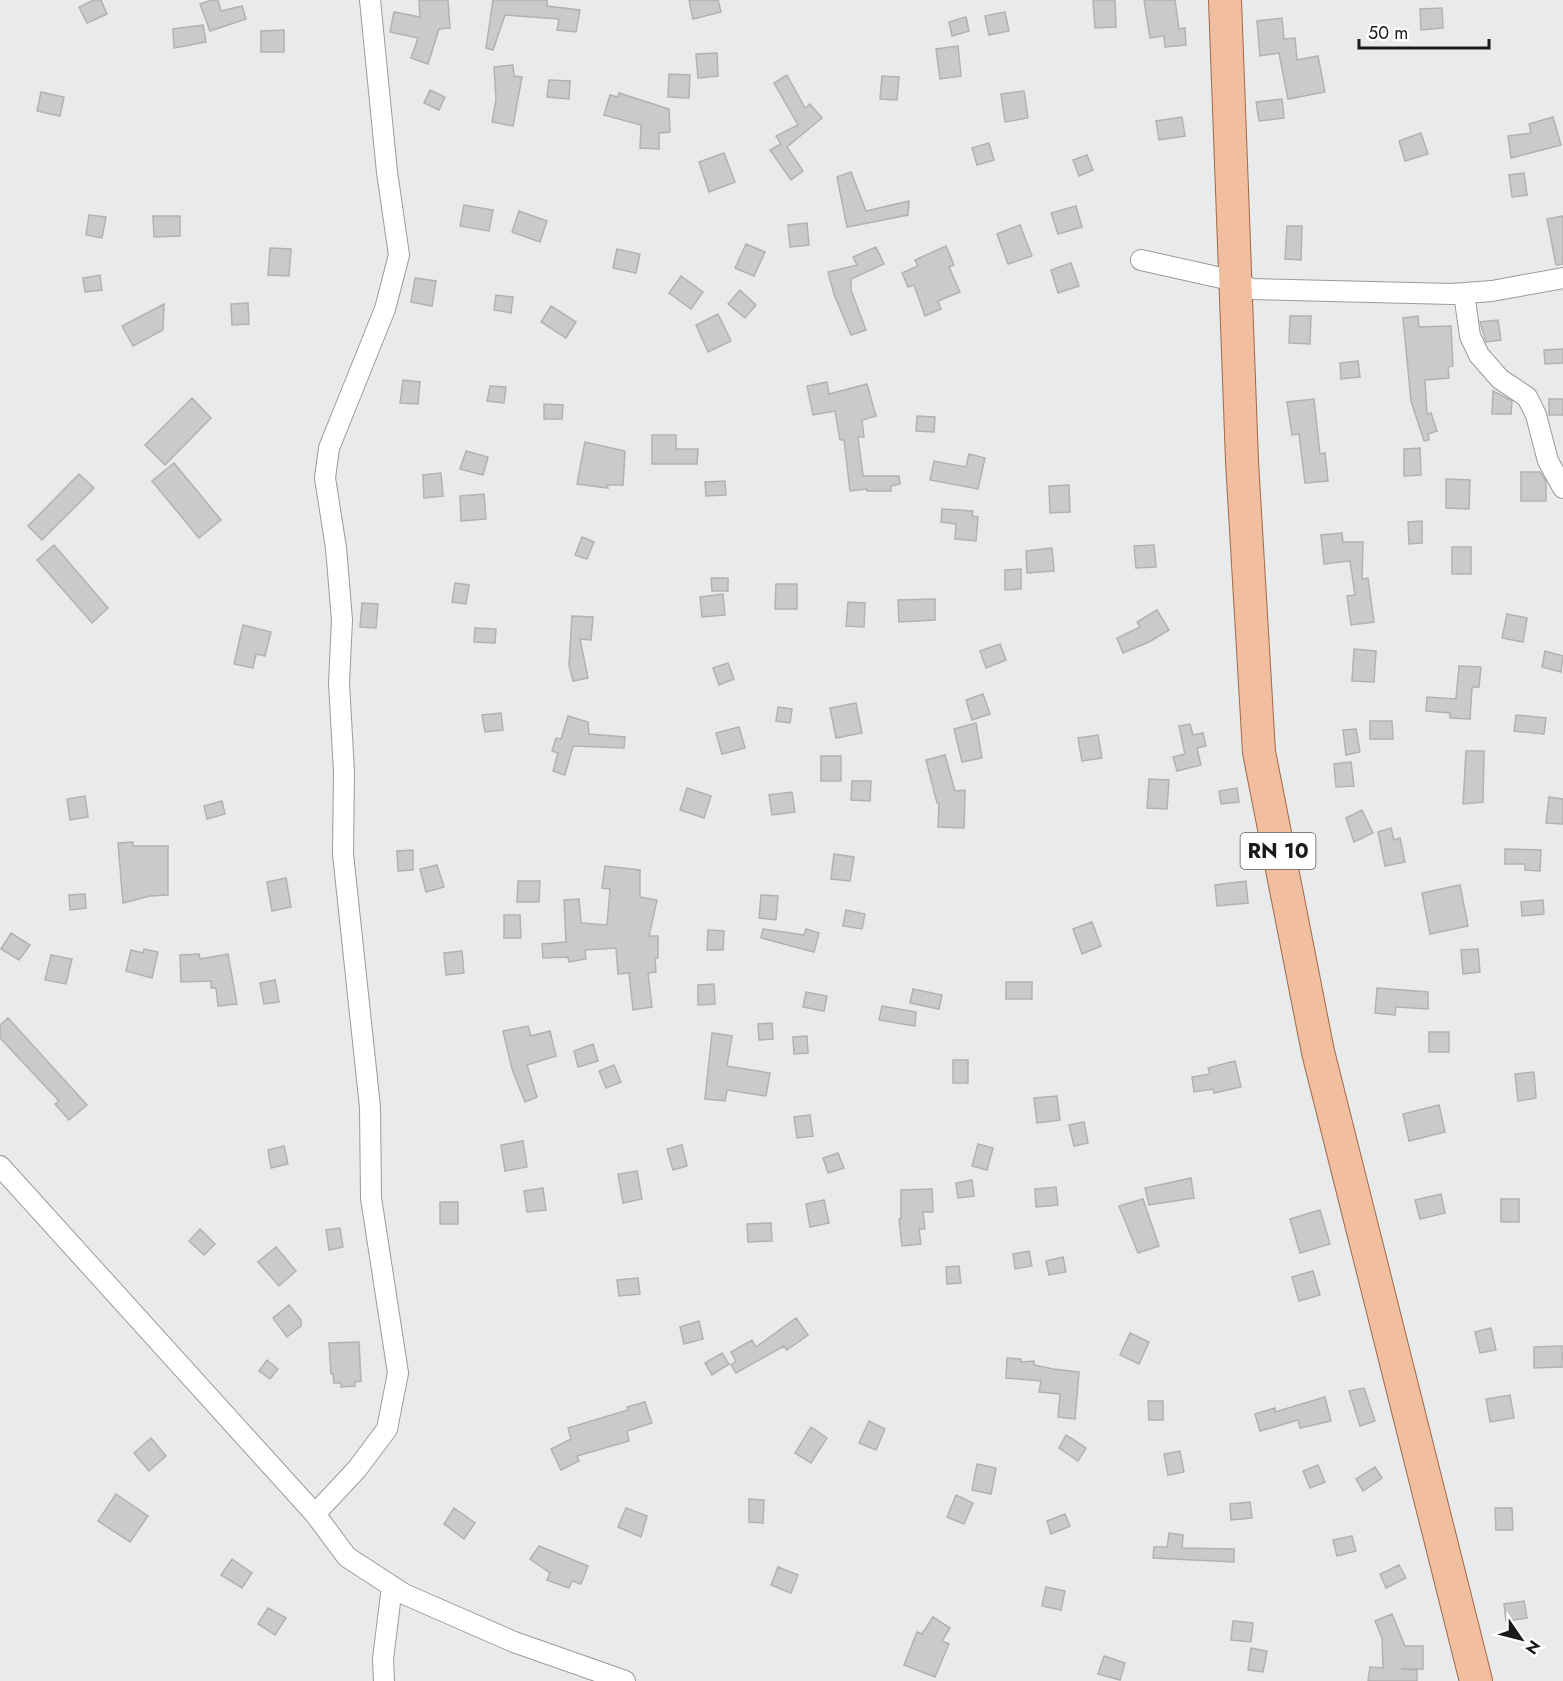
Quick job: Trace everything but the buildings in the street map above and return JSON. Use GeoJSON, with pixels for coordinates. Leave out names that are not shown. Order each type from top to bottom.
{"type":"FeatureCollection","features":[{"type":"Feature","properties":{"kind":"main road","name":"RN 10"},"geometry":{"type":"LineString","coordinates":[[1224,0],[1242,461],[1259,752],[1318,1052],[1476,1681]]}},
{"type":"Feature","properties":{"kind":"street"},"geometry":{"type":"LineString","coordinates":[[315,1514],[357,1469],[387,1429],[398,1373],[371,1198],[370,1107],[343,854],[344,772],[339,683],[342,620],[336,548],[325,478],[329,448],[385,309],[399,255],[387,172],[370,0]]}},
{"type":"Feature","properties":{"kind":"street"},"geometry":{"type":"LineString","coordinates":[[1141,260],[1235,281],[1252,288],[1464,293],[1563,278]]}},
{"type":"Feature","properties":{"kind":"street"},"geometry":{"type":"LineString","coordinates":[[1464,293],[1470,336],[1479,355],[1500,379],[1527,397],[1536,415],[1548,461],[1563,488]]}},
{"type":"Feature","properties":{"kind":"street"},"geometry":{"type":"LineString","coordinates":[[0,1166],[315,1514],[347,1557],[404,1594],[514,1642],[625,1681]]}},
{"type":"Feature","properties":{"kind":"street"},"geometry":{"type":"LineString","coordinates":[[384,1681],[383,1659],[392,1586]]}}]}
